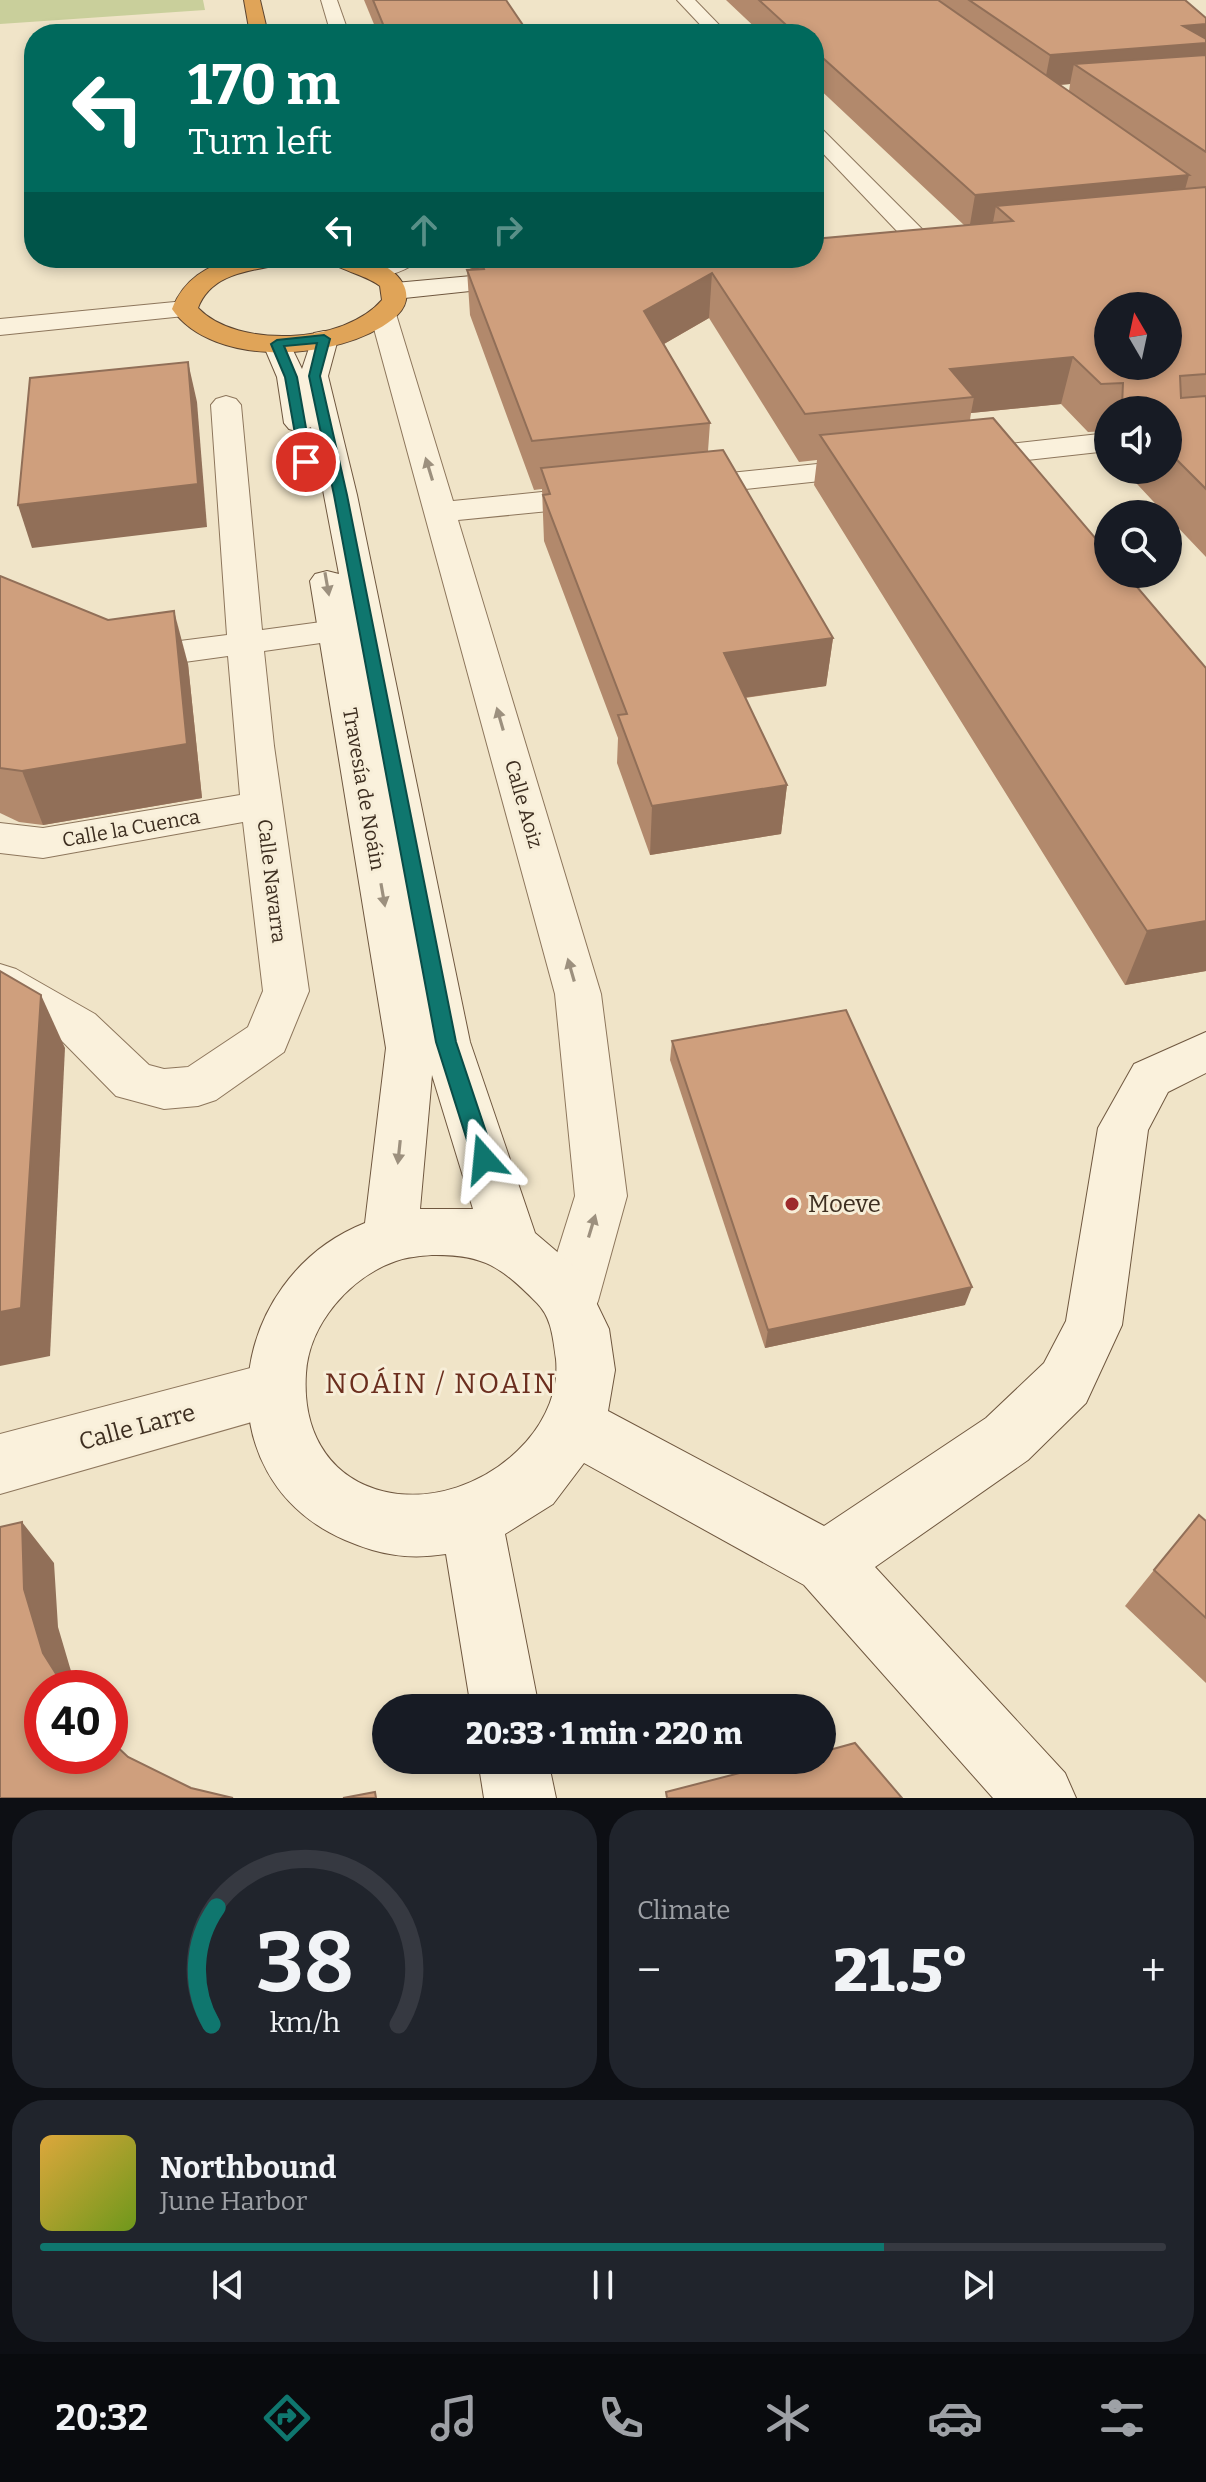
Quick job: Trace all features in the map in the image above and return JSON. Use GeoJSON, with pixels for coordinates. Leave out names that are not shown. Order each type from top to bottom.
{"type":"FeatureCollection","features":[{"type":"Feature","properties":{"kind":"highway"},"geometry":{"type":"LineString","coordinates":[[252,0],[257,24]]}},
{"type":"Feature","properties":{"kind":"highway"},"geometry":{"type":"LineString","coordinates":[[232,268],[199,284],[188,296],[185,309],[193,323],[213,334],[242,341],[277,344],[324,339],[368,324],[389,303],[390,280],[371,268]]}},
{"type":"Feature","properties":{"kind":"street"},"geometry":{"type":"LineString","coordinates":[[329,0],[337,24]]}},
{"type":"Feature","properties":{"kind":"street"},"geometry":{"type":"LineString","coordinates":[[685,0],[709,24]]}},
{"type":"Feature","properties":{"kind":"street"},"geometry":{"type":"LineString","coordinates":[[824,142],[924,245]]}},
{"type":"Feature","properties":{"kind":"street"},"geometry":{"type":"LineString","coordinates":[[897,248],[955,242]]}},
{"type":"Feature","properties":{"kind":"street"},"geometry":{"type":"LineString","coordinates":[[378,270],[383,268]]}},
{"type":"Feature","properties":{"kind":"street"},"geometry":{"type":"LineString","coordinates":[[389,303],[548,278]]}},
{"type":"Feature","properties":{"kind":"street","name":"Calle Aoiz"},"geometry":{"type":"LineString","coordinates":[[389,303],[442,512],[578,994],[601,1196],[570,1301]]}},
{"type":"Feature","properties":{"kind":"street"},"geometry":{"type":"LineString","coordinates":[[0,327],[185,309]]}},
{"type":"Feature","properties":{"kind":"street","name":"Travesía de Noáin"},"geometry":{"type":"LineString","coordinates":[[324,339],[314,376],[341,495],[446,1042],[512,1246]]}},
{"type":"Feature","properties":{"kind":"street","name":"Travesía de Noáin"},"geometry":{"type":"LineString","coordinates":[[277,344],[291,377],[410,1048],[390,1239]]}},
{"type":"Feature","properties":{"kind":"street","name":"Calle Navarra"},"geometry":{"type":"LineString","coordinates":[[0,982],[78,1027],[134,1082],[164,1089],[198,1086],[267,1039],[286,991],[262,805],[226,405]]}},
{"type":"Feature","properties":{"kind":"street"},"geometry":{"type":"LineString","coordinates":[[938,461],[1094,444]]}},
{"type":"Feature","properties":{"kind":"street"},"geometry":{"type":"LineString","coordinates":[[656,490],[906,464]]}},
{"type":"Feature","properties":{"kind":"street"},"geometry":{"type":"LineString","coordinates":[[442,512],[625,493]]}},
{"type":"Feature","properties":{"kind":"street"},"geometry":{"type":"LineString","coordinates":[[100,645],[114,651],[148,656],[336,631]]}},
{"type":"Feature","properties":{"kind":"street","name":"Calle la Cuenca"},"geometry":{"type":"LineString","coordinates":[[0,838],[43,843],[262,805]]}},
{"type":"Feature","properties":{"kind":"street"},"geometry":{"type":"LineString","coordinates":[[827,1562],[1007,1439],[1065,1383],[1094,1325],[1123,1128],[1151,1078],[1206,1051]]}},
{"type":"Feature","properties":{"kind":"street"},"geometry":{"type":"LineString","coordinates":[[432,1231],[474,1233],[512,1246],[545,1270],[570,1301],[584,1339],[586,1381],[575,1425],[551,1464],[515,1496],[471,1518],[424,1527],[375,1521],[333,1501],[300,1472],[280,1433],[273,1390],[283,1340],[308,1296],[345,1262],[390,1239],[432,1231]]}},
{"type":"Feature","properties":{"kind":"street","name":"Calle Larre"},"geometry":{"type":"LineString","coordinates":[[0,1464],[273,1390]]}},
{"type":"Feature","properties":{"kind":"street"},"geometry":{"type":"LineString","coordinates":[[575,1425],[827,1562],[1040,1798]]}},
{"type":"Feature","properties":{"kind":"street"},"geometry":{"type":"LineString","coordinates":[[471,1518],[502,1694]]}},
{"type":"Feature","properties":{"kind":"street"},"geometry":{"type":"LineString","coordinates":[[516,1774],[520,1798]]}},
{"type":"Feature","properties":{"kind":"green space"},"geometry":{"type":"Polygon","coordinates":[[[0,0],[203,0],[205,10],[0,24],[0,0]]]}},
{"type":"Feature","properties":{"kind":"building"},"geometry":{"type":"Polygon","coordinates":[[[373,0],[506,0],[522,24],[383,24],[373,0]]]}},
{"type":"Feature","properties":{"kind":"building"},"geometry":{"type":"Polygon","coordinates":[[[759,0],[938,0],[1189,175],[975,195],[824,59],[824,24],[785,24],[759,0]]]}},
{"type":"Feature","properties":{"kind":"building"},"geometry":{"type":"Polygon","coordinates":[[[969,0],[1185,0],[1206,18],[1206,24],[1183,26],[1206,39],[1206,43],[1050,55],[969,0]]]}},
{"type":"Feature","properties":{"kind":"building"},"geometry":{"type":"Polygon","coordinates":[[[1206,55],[1206,152],[1074,64],[1206,55]]]}},
{"type":"Feature","properties":{"kind":"building"},"geometry":{"type":"Polygon","coordinates":[[[1206,187],[1206,374],[1182,376],[1182,292],[1094,292],[1094,377],[1073,357],[950,369],[974,397],[805,414],[712,273],[644,311],[710,423],[532,441],[467,270],[824,268],[824,238],[1013,221],[996,206],[1206,187]]]}},
{"type":"Feature","properties":{"kind":"building"},"geometry":{"type":"Polygon","coordinates":[[[188,362],[198,484],[18,505],[30,378],[188,362]]]}},
{"type":"Feature","properties":{"kind":"building"},"geometry":{"type":"Polygon","coordinates":[[[1097,380],[1180,380],[1181,396],[1122,396],[1123,383],[1101,384],[1097,380]]]}},
{"type":"Feature","properties":{"kind":"building"},"geometry":{"type":"Polygon","coordinates":[[[1206,396],[1206,489],[1182,465],[1182,398],[1206,396]]]}},
{"type":"Feature","properties":{"kind":"building"},"geometry":{"type":"Polygon","coordinates":[[[993,418],[1094,537],[1094,588],[1138,588],[1206,668],[1206,921],[1147,931],[820,435],[993,418]]]}},
{"type":"Feature","properties":{"kind":"building"},"geometry":{"type":"Polygon","coordinates":[[[723,450],[833,638],[724,653],[787,785],[652,806],[618,715],[627,714],[543,495],[550,494],[541,468],[723,450]]]}},
{"type":"Feature","properties":{"kind":"building"},"geometry":{"type":"Polygon","coordinates":[[[0,576],[108,620],[174,611],[187,744],[22,771],[0,768],[0,576]]]}},
{"type":"Feature","properties":{"kind":"building"},"geometry":{"type":"Polygon","coordinates":[[[0,971],[41,995],[21,1308],[0,1312],[0,971]]]}},
{"type":"Feature","properties":{"kind":"building"},"geometry":{"type":"Polygon","coordinates":[[[846,1010],[972,1287],[768,1330],[672,1041],[846,1010]]]}},
{"type":"Feature","properties":{"kind":"building"},"geometry":{"type":"Polygon","coordinates":[[[1199,1515],[1206,1521],[1206,1618],[1154,1570],[1199,1515]]]}},
{"type":"Feature","properties":{"kind":"building"},"geometry":{"type":"Polygon","coordinates":[[[22,1522],[24,1589],[43,1653],[54,1670],[24,1670],[24,1774],[128,1774],[128,1757],[191,1788],[233,1798],[0,1798],[0,1527],[22,1522]]]}},
{"type":"Feature","properties":{"kind":"building"},"geometry":{"type":"Polygon","coordinates":[[[855,1743],[902,1798],[667,1798],[666,1792],[736,1774],[836,1774],[836,1748],[855,1743]]]}},
{"type":"Feature","properties":{"kind":"building"},"geometry":{"type":"Polygon","coordinates":[[[375,1792],[376,1798],[343,1798],[375,1792]]]}},
{"type":"Feature","properties":{"kind":"place","name":"Moeve"},"geometry":{"type":"Point","coordinates":[792,1204]}},
{"type":"Feature","properties":{"kind":"district","name":"NOÁIN / NOAIN"},"geometry":{"type":"Point","coordinates":[441,1383]}},
{"type":"Feature","properties":{"kind":"route"},"geometry":{"type":"LineString","coordinates":[[306,462],[291,377],[277,344],[324,339],[314,376],[341,495],[446,1042],[484,1159]]}}]}
